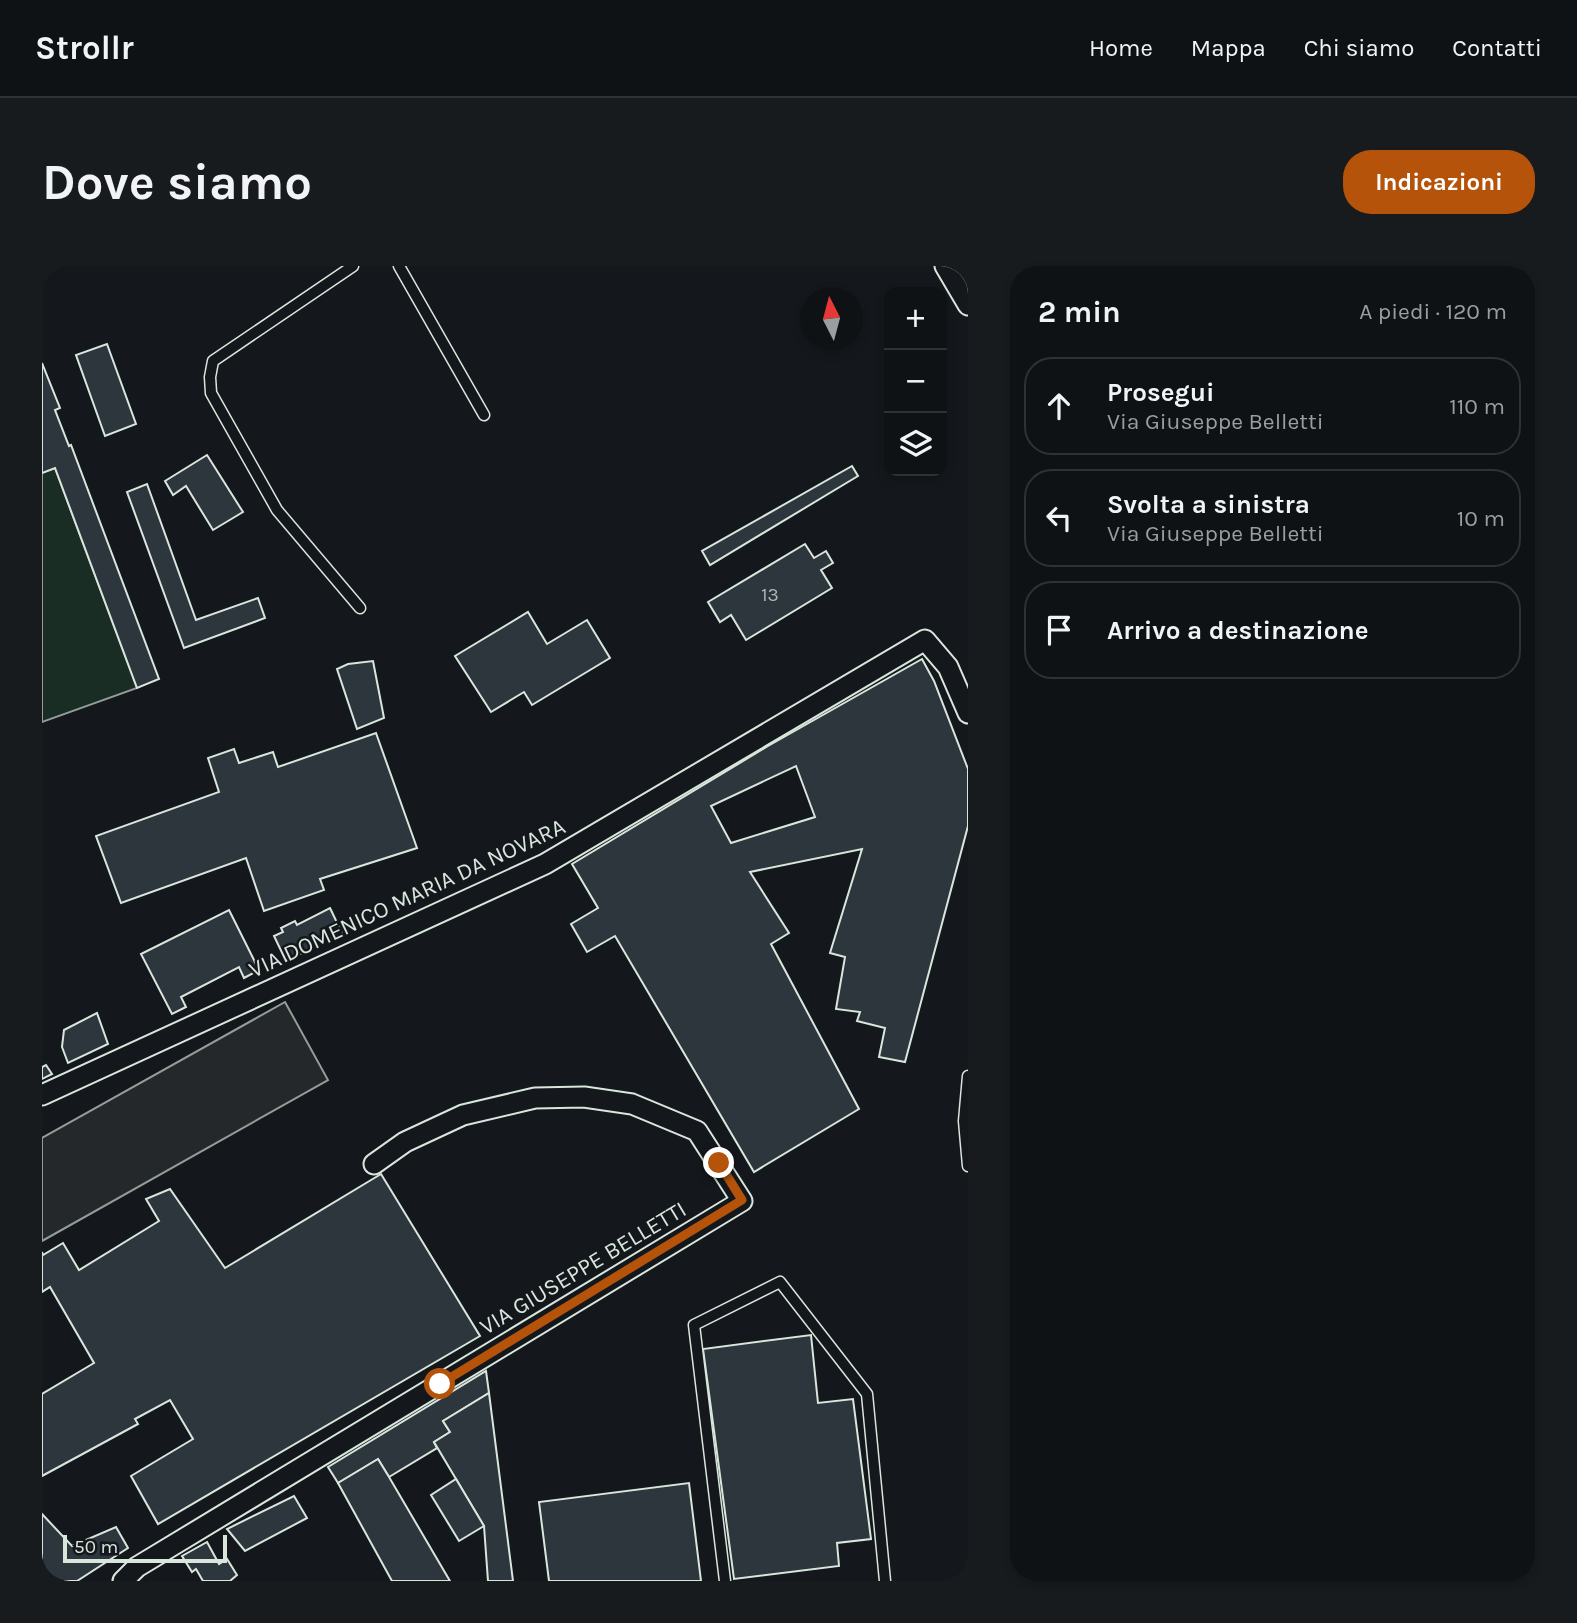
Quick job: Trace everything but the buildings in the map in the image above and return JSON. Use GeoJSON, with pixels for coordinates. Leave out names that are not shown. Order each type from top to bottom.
{"type":"FeatureCollection","features":[{"type":"Feature","properties":{"kind":"street"},"geometry":{"type":"LineString","coordinates":[[945,266],[968,305]]}},
{"type":"Feature","properties":{"kind":"street","name":"VIA DOMENICO MARIA DA NOVARA"},"geometry":{"type":"LineString","coordinates":[[42,1095],[545,864],[925,639],[948,667],[968,713]]}},
{"type":"Feature","properties":{"kind":"street","name":"VIA GIUSEPPE BELLETTI"},"geometry":{"type":"LineString","coordinates":[[123,1581],[137,1567],[742,1200],[697,1131],[632,1104],[584,1097],[535,1098],[463,1115],[405,1142],[374,1164]]}},
{"type":"Feature","properties":{"kind":"lane"},"geometry":{"type":"LineString","coordinates":[[353,266],[213,361],[210,377],[211,393],[278,510],[360,608]]}},
{"type":"Feature","properties":{"kind":"lane"},"geometry":{"type":"LineString","coordinates":[[399,266],[484,415]]}},
{"type":"Feature","properties":{"kind":"lane"},"geometry":{"type":"LineString","coordinates":[[968,1076],[964,1121],[968,1166]]}},
{"type":"Feature","properties":{"kind":"lane"},"geometry":{"type":"LineString","coordinates":[[725,1581],[694,1325],[780,1282],[867,1394],[885,1581]]}},
{"type":"Feature","properties":{"kind":"green space"},"geometry":{"type":"Polygon","coordinates":[[[55,468],[137,688],[42,722],[42,473],[55,468]]]}},
{"type":"Feature","properties":{"kind":"shaded area"},"geometry":{"type":"Polygon","coordinates":[[[285,1002],[328,1080],[42,1241],[42,1138],[285,1002]]]}},
{"type":"Feature","properties":{"kind":"route"},"geometry":{"type":"LineString","coordinates":[[440,1384],[742,1200],[719,1163]]}}]}
